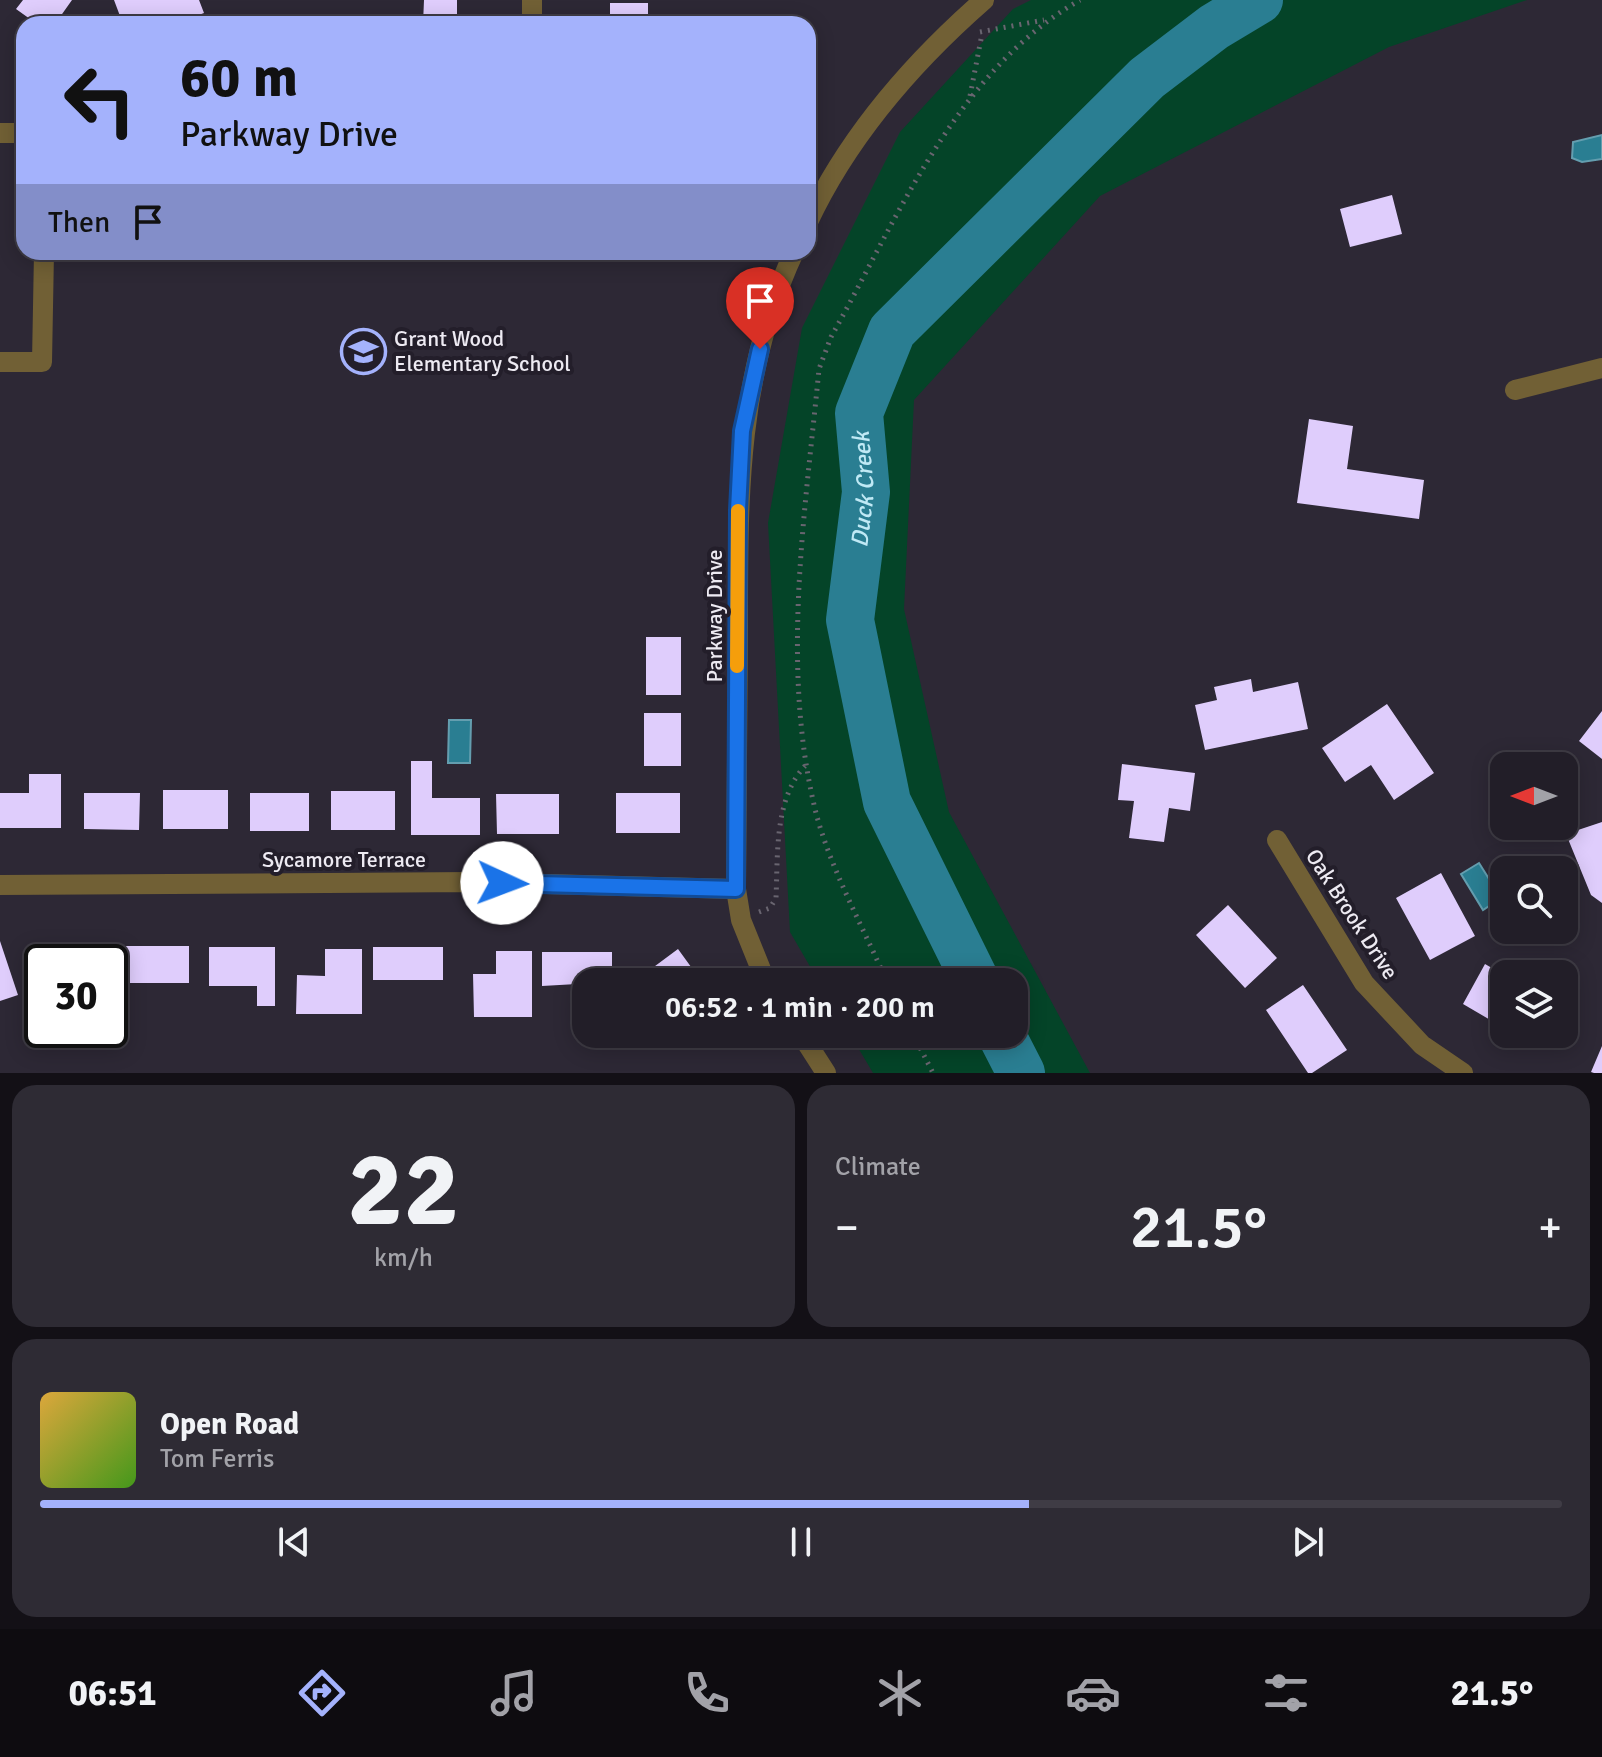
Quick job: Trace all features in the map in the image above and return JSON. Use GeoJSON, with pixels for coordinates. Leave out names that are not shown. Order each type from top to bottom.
{"type":"FeatureCollection","features":[{"type":"Feature","properties":{"kind":"street"},"geometry":{"type":"LineString","coordinates":[[816,208],[866,123],[935,43],[984,0]]}},
{"type":"Feature","properties":{"kind":"street"},"geometry":{"type":"LineString","coordinates":[[0,362],[42,362],[44,260]]}},
{"type":"Feature","properties":{"kind":"street","name":"Parkway Drive"},"geometry":{"type":"LineString","coordinates":[[760,968],[741,920],[736,889],[742,431],[766,326],[791,260]]}},
{"type":"Feature","properties":{"kind":"street"},"geometry":{"type":"LineString","coordinates":[[1515,390],[1602,368]]}},
{"type":"Feature","properties":{"kind":"street","name":"Oak Brook Drive"},"geometry":{"type":"LineString","coordinates":[[1277,840],[1364,983],[1422,1045],[1463,1073]]}},
{"type":"Feature","properties":{"kind":"street","name":"Sycamore Terrace"},"geometry":{"type":"LineString","coordinates":[[0,885],[473,882],[736,889]]}},
{"type":"Feature","properties":{"kind":"street"},"geometry":{"type":"LineString","coordinates":[[810,1048],[826,1073]]}},
{"type":"Feature","properties":{"kind":"path"},"geometry":{"type":"LineString","coordinates":[[881,968],[817,817],[805,765],[796,619],[819,369],[831,337],[970,98],[1010,51],[1045,20],[1080,0]]}},
{"type":"Feature","properties":{"kind":"path"},"geometry":{"type":"LineString","coordinates":[[966,16],[982,34]]}},
{"type":"Feature","properties":{"kind":"path"},"geometry":{"type":"LineString","coordinates":[[982,34],[1045,20]]}},
{"type":"Feature","properties":{"kind":"path"},"geometry":{"type":"LineString","coordinates":[[970,98],[982,34]]}},
{"type":"Feature","properties":{"kind":"path"},"geometry":{"type":"LineString","coordinates":[[741,920],[770,908],[776,898],[782,815],[792,779],[805,765]]}},
{"type":"Feature","properties":{"kind":"path"},"geometry":{"type":"LineString","coordinates":[[920,1048],[933,1073]]}},
{"type":"Feature","properties":{"kind":"green space"},"geometry":{"type":"Polygon","coordinates":[[[1031,0],[1527,0],[1389,47],[1100,196],[914,400],[904,609],[949,812],[1090,1073],[873,1073],[858,1048],[1028,1048],[1028,968],[811,968],[790,932],[768,523],[802,328],[900,132],[1013,9],[1031,0]]]}},
{"type":"Feature","properties":{"kind":"water"},"geometry":{"type":"Polygon","coordinates":[[[1602,135],[1602,159],[1582,162],[1572,158],[1573,142],[1602,135]]]}},
{"type":"Feature","properties":{"kind":"water"},"geometry":{"type":"Polygon","coordinates":[[[449,720],[471,720],[470,763],[448,763],[449,720]]]}},
{"type":"Feature","properties":{"kind":"water"},"geometry":{"type":"Polygon","coordinates":[[[1479,863],[1490,880],[1490,905],[1483,910],[1461,874],[1479,863]]]}},
{"type":"Feature","properties":{"kind":"building"},"geometry":{"type":"Polygon","coordinates":[[[23,0],[72,0],[61,16],[26,16],[16,9],[23,0]]]}},
{"type":"Feature","properties":{"kind":"building"},"geometry":{"type":"Polygon","coordinates":[[[114,0],[199,0],[204,13],[196,16],[120,16],[114,0]]]}},
{"type":"Feature","properties":{"kind":"building"},"geometry":{"type":"Polygon","coordinates":[[[424,0],[457,0],[457,16],[423,16],[424,0]]]}},
{"type":"Feature","properties":{"kind":"building"},"geometry":{"type":"Polygon","coordinates":[[[610,3],[648,3],[648,16],[610,16],[610,3]]]}},
{"type":"Feature","properties":{"kind":"building"},"geometry":{"type":"Polygon","coordinates":[[[1392,195],[1402,234],[1350,247],[1340,209],[1392,195]]]}},
{"type":"Feature","properties":{"kind":"building"},"geometry":{"type":"Polygon","coordinates":[[[1309,419],[1353,426],[1347,469],[1424,480],[1419,519],[1297,503],[1309,419]]]}},
{"type":"Feature","properties":{"kind":"building"},"geometry":{"type":"Polygon","coordinates":[[[646,637],[681,637],[681,695],[646,695],[646,637]]]}},
{"type":"Feature","properties":{"kind":"building"},"geometry":{"type":"Polygon","coordinates":[[[1251,679],[1253,692],[1298,682],[1308,729],[1205,750],[1195,705],[1217,700],[1214,687],[1251,679]]]}},
{"type":"Feature","properties":{"kind":"building"},"geometry":{"type":"Polygon","coordinates":[[[1387,704],[1434,773],[1394,800],[1371,765],[1345,782],[1322,748],[1387,704]]]}},
{"type":"Feature","properties":{"kind":"building"},"geometry":{"type":"Polygon","coordinates":[[[1602,711],[1602,759],[1579,741],[1602,711]]]}},
{"type":"Feature","properties":{"kind":"building"},"geometry":{"type":"Polygon","coordinates":[[[644,713],[681,713],[681,766],[644,766],[644,713]]]}},
{"type":"Feature","properties":{"kind":"building"},"geometry":{"type":"Polygon","coordinates":[[[411,761],[432,761],[432,798],[480,798],[480,835],[411,835],[411,761]]]}},
{"type":"Feature","properties":{"kind":"building"},"geometry":{"type":"Polygon","coordinates":[[[1122,764],[1195,773],[1190,811],[1169,808],[1164,842],[1129,838],[1134,801],[1118,800],[1122,764]]]}},
{"type":"Feature","properties":{"kind":"building"},"geometry":{"type":"Polygon","coordinates":[[[29,774],[61,774],[61,828],[0,828],[0,793],[29,793],[29,774]]]}},
{"type":"Feature","properties":{"kind":"building"},"geometry":{"type":"Polygon","coordinates":[[[163,790],[228,790],[228,829],[163,829],[163,790]]]}},
{"type":"Feature","properties":{"kind":"building"},"geometry":{"type":"Polygon","coordinates":[[[331,791],[395,791],[395,830],[331,830],[331,791]]]}},
{"type":"Feature","properties":{"kind":"building"},"geometry":{"type":"Polygon","coordinates":[[[84,793],[140,793],[139,830],[84,829],[84,793]]]}},
{"type":"Feature","properties":{"kind":"building"},"geometry":{"type":"Polygon","coordinates":[[[250,793],[309,793],[309,831],[250,831],[250,793]]]}},
{"type":"Feature","properties":{"kind":"building"},"geometry":{"type":"Polygon","coordinates":[[[616,793],[680,793],[680,833],[616,833],[616,793]]]}},
{"type":"Feature","properties":{"kind":"building"},"geometry":{"type":"Polygon","coordinates":[[[496,794],[559,794],[559,834],[497,834],[496,794]]]}},
{"type":"Feature","properties":{"kind":"building"},"geometry":{"type":"Polygon","coordinates":[[[1602,822],[1602,903],[1591,895],[1578,856],[1575,856],[1568,840],[1578,840],[1578,830],[1602,822]]]}},
{"type":"Feature","properties":{"kind":"building"},"geometry":{"type":"Polygon","coordinates":[[[1441,873],[1475,936],[1430,960],[1396,898],[1441,873]]]}},
{"type":"Feature","properties":{"kind":"building"},"geometry":{"type":"Polygon","coordinates":[[[1228,905],[1277,958],[1245,988],[1196,935],[1228,905]]]}},
{"type":"Feature","properties":{"kind":"building"},"geometry":{"type":"Polygon","coordinates":[[[0,941],[18,995],[0,1001],[0,941]]]}},
{"type":"Feature","properties":{"kind":"building"},"geometry":{"type":"Polygon","coordinates":[[[128,946],[189,946],[189,983],[128,983],[128,946]]]}},
{"type":"Feature","properties":{"kind":"building"},"geometry":{"type":"Polygon","coordinates":[[[209,947],[275,947],[275,1006],[257,1006],[257,986],[209,986],[209,947]]]}},
{"type":"Feature","properties":{"kind":"building"},"geometry":{"type":"Polygon","coordinates":[[[373,947],[443,947],[443,980],[373,980],[373,947]]]}},
{"type":"Feature","properties":{"kind":"building"},"geometry":{"type":"Polygon","coordinates":[[[325,949],[362,949],[362,1014],[296,1014],[297,975],[325,976],[325,949]]]}},
{"type":"Feature","properties":{"kind":"building"},"geometry":{"type":"Polygon","coordinates":[[[678,949],[692,968],[652,968],[678,949]]]}},
{"type":"Feature","properties":{"kind":"building"},"geometry":{"type":"Polygon","coordinates":[[[496,951],[532,951],[532,1017],[474,1017],[473,974],[496,974],[496,951]]]}},
{"type":"Feature","properties":{"kind":"building"},"geometry":{"type":"Polygon","coordinates":[[[542,952],[612,952],[612,968],[572,968],[572,984],[542,986],[542,952]]]}},
{"type":"Feature","properties":{"kind":"building"},"geometry":{"type":"Polygon","coordinates":[[[1485,964],[1490,967],[1490,1020],[1463,1004],[1485,964]]]}},
{"type":"Feature","properties":{"kind":"building"},"geometry":{"type":"Polygon","coordinates":[[[1303,985],[1347,1050],[1312,1073],[1308,1073],[1266,1010],[1303,985]]]}},
{"type":"Feature","properties":{"kind":"building"},"geometry":{"type":"Polygon","coordinates":[[[1602,1046],[1602,1073],[1591,1072],[1602,1046]]]}},
{"type":"Feature","properties":{"kind":"waterway","name":"Duck Creek"},"geometry":{"type":"LineString","coordinates":[[969,968],[887,802],[850,620],[866,492],[859,413],[892,331],[1147,78],[1214,27],[1259,0]]}},
{"type":"Feature","properties":{"kind":"waterway","name":"Duck Creek"},"geometry":{"type":"LineString","coordinates":[[1008,1048],[1021,1073]]}},
{"type":"Feature","properties":{"kind":"slow traffic"},"geometry":{"type":"LineString","coordinates":[[737,666],[738,511]]}},
{"type":"Feature","properties":{"kind":"place","name":"Grant Wood Elementary School"},"geometry":{"type":"Point","coordinates":[363,351]}},
{"type":"Feature","properties":{"kind":"route"},"geometry":{"type":"LineString","coordinates":[[502,883],[736,889],[738,510],[742,431],[760,349]]}}]}
